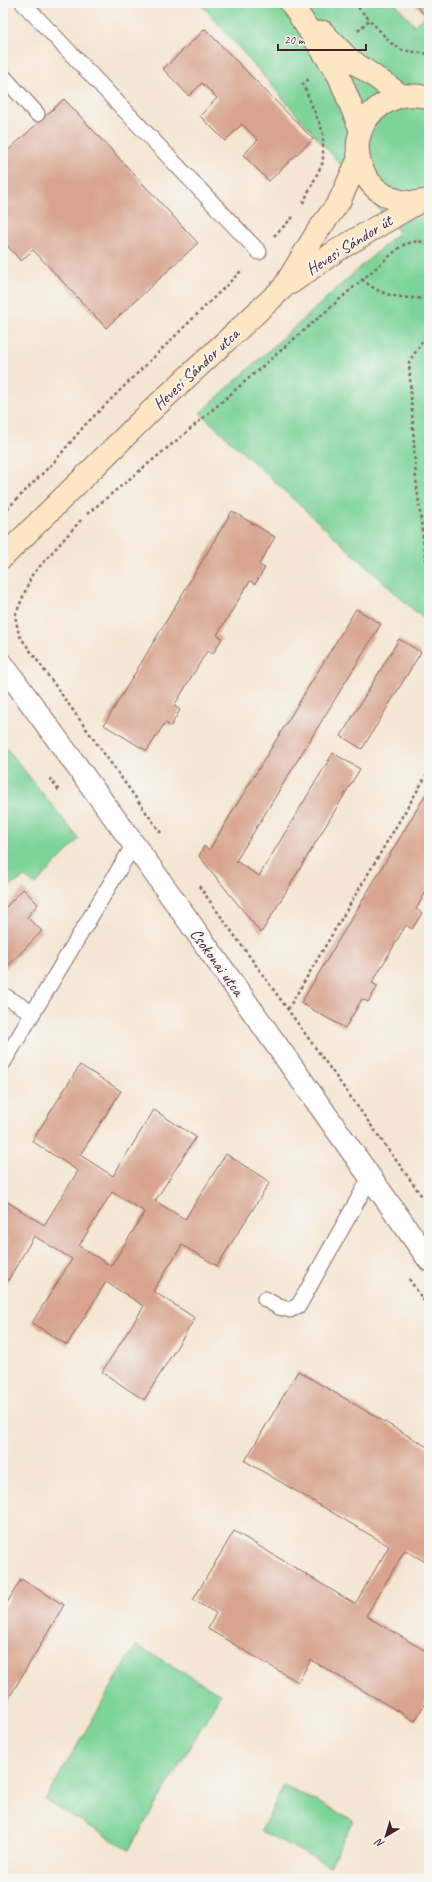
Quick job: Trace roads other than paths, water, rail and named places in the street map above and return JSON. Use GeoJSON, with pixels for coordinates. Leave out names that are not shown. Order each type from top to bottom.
{"type":"FeatureCollection","features":[{"type":"Feature","properties":{"kind":"main road"},"geometry":{"type":"LineString","coordinates":[[291,3],[339,76],[360,131]]}},
{"type":"Feature","properties":{"kind":"main road"},"geometry":{"type":"LineString","coordinates":[[296,3],[348,58],[401,95]]}},
{"type":"Feature","properties":{"kind":"main road"},"geometry":{"type":"LineString","coordinates":[[423,202],[400,202],[383,195],[370,184],[361,168],[358,149],[360,131],[370,115],[382,104],[401,95],[420,95],[429,98]]}},
{"type":"Feature","properties":{"kind":"main road","name":"Hevesi Sándor utca"},"geometry":{"type":"LineString","coordinates":[[3,557],[154,408],[283,288],[317,232],[339,202],[359,158]]}},
{"type":"Feature","properties":{"kind":"main road","name":"Hevesi Sándor út"},"geometry":{"type":"LineString","coordinates":[[283,288],[336,251],[423,202]]}},
{"type":"Feature","properties":{"kind":"street","name":"Csokonai utca"},"geometry":{"type":"LineString","coordinates":[[3,665],[252,1010],[429,1260]]}},
{"type":"Feature","properties":{"kind":"lane"},"geometry":{"type":"LineString","coordinates":[[23,3],[259,252]]}},
{"type":"Feature","properties":{"kind":"lane"},"geometry":{"type":"LineString","coordinates":[[3,76],[37,114]]}},
{"type":"Feature","properties":{"kind":"lane"},"geometry":{"type":"LineString","coordinates":[[3,1063],[133,846]]}},
{"type":"Feature","properties":{"kind":"lane"},"geometry":{"type":"LineString","coordinates":[[3,995],[33,1013]]}},
{"type":"Feature","properties":{"kind":"lane"},"geometry":{"type":"LineString","coordinates":[[265,1299],[279,1307],[290,1310],[299,1305],[370,1178]]}}]}
